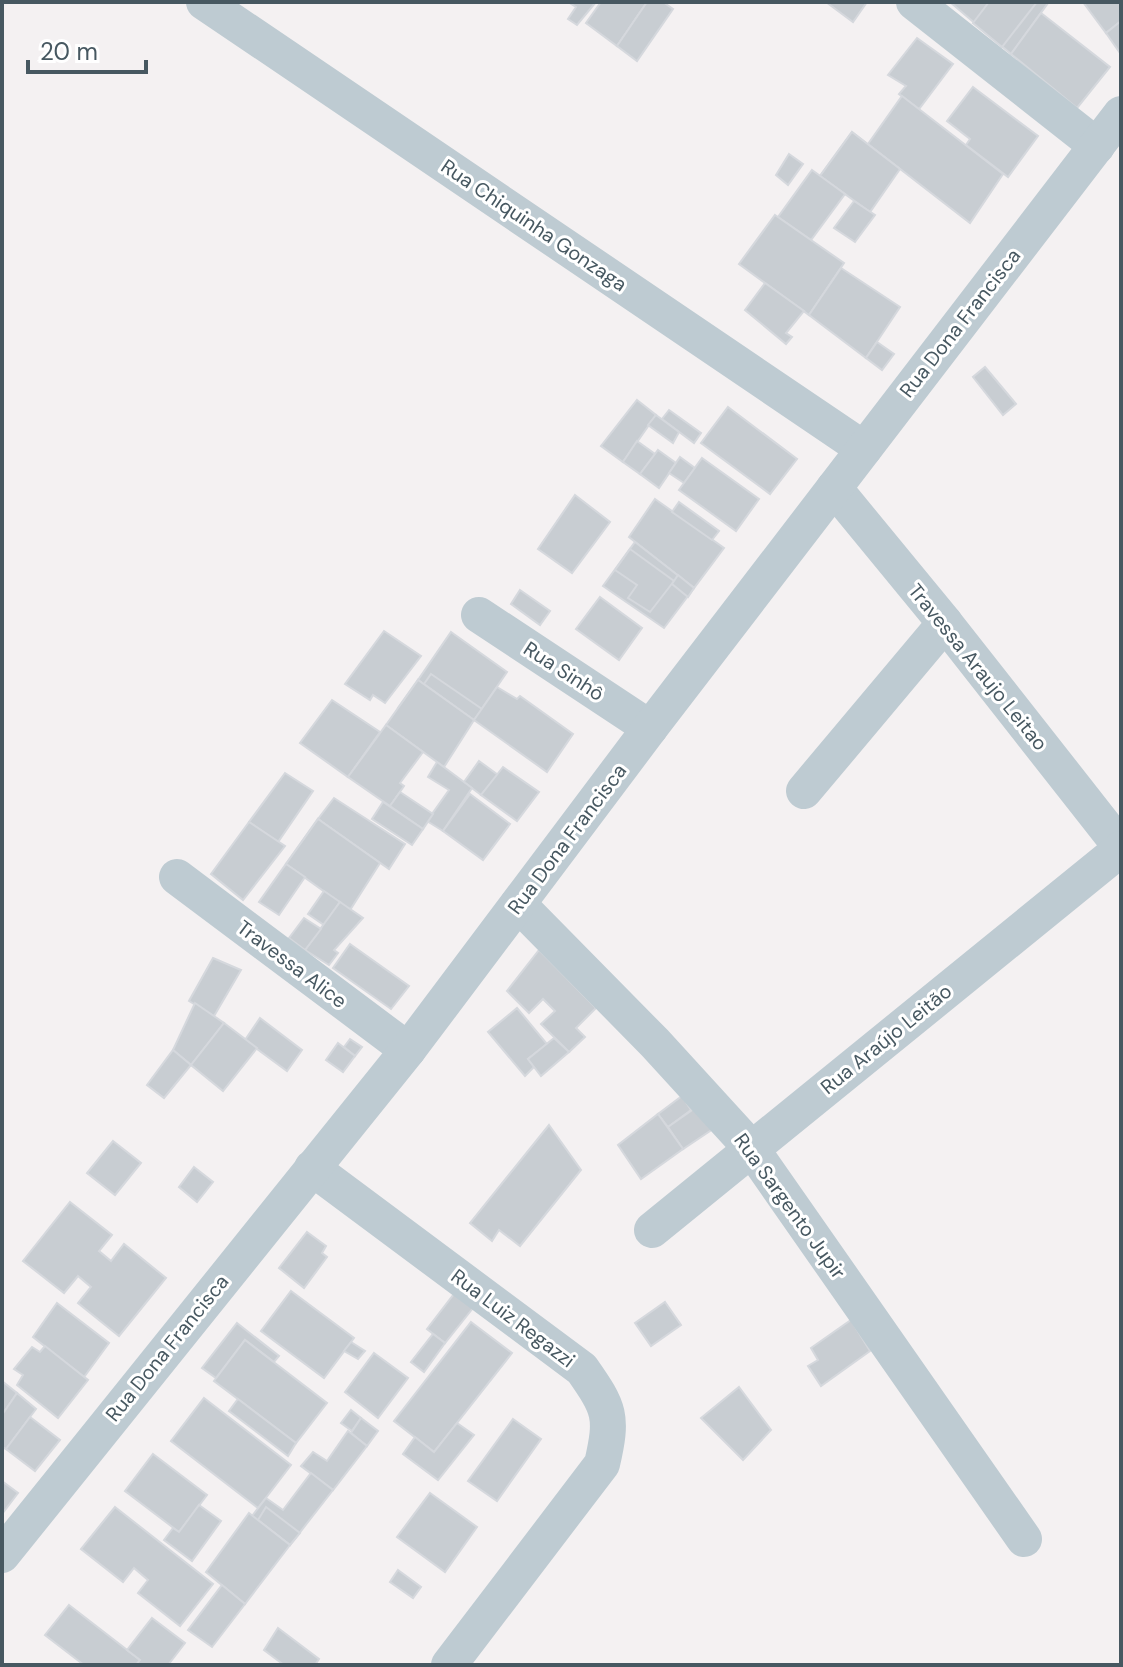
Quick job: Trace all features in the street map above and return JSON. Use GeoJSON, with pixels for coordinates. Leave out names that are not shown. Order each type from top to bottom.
{"type":"FeatureCollection","features":[{"type":"Feature","properties":{"kind":"street","name":"Rua Chiquinha Gonzaga"},"geometry":{"type":"LineString","coordinates":[[204,2],[864,449]]}},
{"type":"Feature","properties":{"kind":"street"},"geometry":{"type":"LineString","coordinates":[[914,2],[1097,146]]}},
{"type":"Feature","properties":{"kind":"street","name":"Rua Dona Francisca"},"geometry":{"type":"LineString","coordinates":[[2,1555],[408,1050],[650,728],[1121,114]]}},
{"type":"Feature","properties":{"kind":"street","name":"Travessa Araujo Leitao"},"geometry":{"type":"LineString","coordinates":[[834,488],[945,623],[1121,848]]}},
{"type":"Feature","properties":{"kind":"street","name":"Rua Sinhô"},"geometry":{"type":"LineString","coordinates":[[479,615],[650,728]]}},
{"type":"Feature","properties":{"kind":"street"},"geometry":{"type":"LineString","coordinates":[[804,791],[945,623]]}},
{"type":"Feature","properties":{"kind":"street","name":"Rua Araújo Leitão"},"geometry":{"type":"LineString","coordinates":[[652,1230],[1121,848]]}},
{"type":"Feature","properties":{"kind":"street","name":"Travessa Alice"},"geometry":{"type":"LineString","coordinates":[[177,877],[408,1050]]}},
{"type":"Feature","properties":{"kind":"street","name":"Rua Sargento Jupir"},"geometry":{"type":"LineString","coordinates":[[518,904],[655,1043],[751,1148],[1024,1539]]}},
{"type":"Feature","properties":{"kind":"street","name":"Rua Luiz Regazzi"},"geometry":{"type":"LineString","coordinates":[[312,1168],[582,1369],[602,1397],[610,1428],[602,1464],[449,1665]]}},
{"type":"Feature","properties":{"kind":"building"},"geometry":{"type":"Polygon","coordinates":[[[568,2],[596,2],[577,25],[568,19],[576,7],[568,2]]]}},
{"type":"Feature","properties":{"kind":"building"},"geometry":{"type":"Polygon","coordinates":[[[601,2],[647,2],[617,46],[586,23],[601,2]]]}},
{"type":"Feature","properties":{"kind":"building"},"geometry":{"type":"Polygon","coordinates":[[[647,2],[663,2],[673,9],[637,61],[617,46],[647,2]]]}},
{"type":"Feature","properties":{"kind":"building"},"geometry":{"type":"Polygon","coordinates":[[[826,2],[867,2],[853,22],[826,2]]]}},
{"type":"Feature","properties":{"kind":"building"},"geometry":{"type":"Polygon","coordinates":[[[950,2],[1047,2],[1048,3],[1011,54],[950,2]]]}},
{"type":"Feature","properties":{"kind":"building"},"geometry":{"type":"Polygon","coordinates":[[[989,2],[1037,2],[1002,47],[973,23],[989,2]]]}},
{"type":"Feature","properties":{"kind":"building"},"geometry":{"type":"Polygon","coordinates":[[[1083,2],[1121,2],[1121,21],[1106,33],[1083,2]]]}},
{"type":"Feature","properties":{"kind":"building"},"geometry":{"type":"Polygon","coordinates":[[[1041,13],[1110,67],[1077,108],[1011,54],[1041,13]]]}},
{"type":"Feature","properties":{"kind":"building"},"geometry":{"type":"Polygon","coordinates":[[[1121,21],[1121,53],[1120,53],[1106,33],[1121,21]]]}},
{"type":"Feature","properties":{"kind":"building"},"geometry":{"type":"Polygon","coordinates":[[[917,38],[953,64],[919,109],[899,94],[906,86],[888,75],[917,38]]]}},
{"type":"Feature","properties":{"kind":"building"},"geometry":{"type":"Polygon","coordinates":[[[973,87],[1038,136],[1008,177],[966,145],[970,139],[947,121],[973,87]]]}},
{"type":"Feature","properties":{"kind":"building"},"geometry":{"type":"Polygon","coordinates":[[[902,96],[1003,174],[970,223],[868,144],[902,96]]]}},
{"type":"Feature","properties":{"kind":"building"},"geometry":{"type":"Polygon","coordinates":[[[852,132],[875,150],[845,194],[820,176],[852,132]]]}},
{"type":"Feature","properties":{"kind":"building"},"geometry":{"type":"Polygon","coordinates":[[[852,132],[900,169],[870,212],[820,176],[852,132]]]}},
{"type":"Feature","properties":{"kind":"building"},"geometry":{"type":"Polygon","coordinates":[[[789,154],[803,164],[788,185],[776,175],[789,154]]]}},
{"type":"Feature","properties":{"kind":"building"},"geometry":{"type":"Polygon","coordinates":[[[812,170],[845,194],[811,240],[778,217],[812,170]]]}},
{"type":"Feature","properties":{"kind":"building"},"geometry":{"type":"Polygon","coordinates":[[[854,201],[875,215],[855,242],[834,228],[854,201]]]}},
{"type":"Feature","properties":{"kind":"building"},"geometry":{"type":"Polygon","coordinates":[[[775,215],[844,263],[809,315],[739,264],[775,215]]]}},
{"type":"Feature","properties":{"kind":"building"},"geometry":{"type":"Polygon","coordinates":[[[841,268],[900,307],[866,358],[809,315],[841,268]]]}},
{"type":"Feature","properties":{"kind":"building"},"geometry":{"type":"Polygon","coordinates":[[[765,283],[804,311],[786,333],[792,337],[786,344],[745,310],[765,283]]]}},
{"type":"Feature","properties":{"kind":"building"},"geometry":{"type":"Polygon","coordinates":[[[877,342],[894,354],[882,370],[866,358],[877,342]]]}},
{"type":"Feature","properties":{"kind":"building"},"geometry":{"type":"Polygon","coordinates":[[[985,367],[1016,404],[1003,415],[973,377],[985,367]]]}},
{"type":"Feature","properties":{"kind":"building"},"geometry":{"type":"Polygon","coordinates":[[[637,400],[656,415],[623,462],[601,446],[637,400]]]}},
{"type":"Feature","properties":{"kind":"building"},"geometry":{"type":"Polygon","coordinates":[[[728,407],[797,459],[770,494],[701,443],[728,407]]]}},
{"type":"Feature","properties":{"kind":"building"},"geometry":{"type":"Polygon","coordinates":[[[669,410],[701,433],[694,443],[662,419],[669,410]]]}},
{"type":"Feature","properties":{"kind":"building"},"geometry":{"type":"Polygon","coordinates":[[[656,415],[679,432],[673,443],[648,425],[656,415]]]}},
{"type":"Feature","properties":{"kind":"building"},"geometry":{"type":"Polygon","coordinates":[[[637,441],[655,454],[640,474],[623,462],[637,441]]]}},
{"type":"Feature","properties":{"kind":"building"},"geometry":{"type":"Polygon","coordinates":[[[658,450],[676,463],[659,488],[640,474],[658,450]]]}},
{"type":"Feature","properties":{"kind":"building"},"geometry":{"type":"Polygon","coordinates":[[[680,457],[695,468],[684,483],[669,473],[680,457]]]}},
{"type":"Feature","properties":{"kind":"building"},"geometry":{"type":"Polygon","coordinates":[[[702,458],[759,499],[736,531],[679,490],[702,458]]]}},
{"type":"Feature","properties":{"kind":"building"},"geometry":{"type":"Polygon","coordinates":[[[575,495],[610,522],[572,573],[538,549],[575,495]]]}},
{"type":"Feature","properties":{"kind":"building"},"geometry":{"type":"Polygon","coordinates":[[[655,499],[724,548],[694,588],[629,537],[655,499]]]}},
{"type":"Feature","properties":{"kind":"building"},"geometry":{"type":"Polygon","coordinates":[[[679,502],[719,531],[712,540],[672,512],[679,502]]]}},
{"type":"Feature","properties":{"kind":"building"},"geometry":{"type":"Polygon","coordinates":[[[635,542],[694,588],[664,628],[603,586],[635,542]]]}},
{"type":"Feature","properties":{"kind":"building"},"geometry":{"type":"Polygon","coordinates":[[[630,549],[674,581],[650,612],[628,598],[637,585],[615,570],[630,549]]]}},
{"type":"Feature","properties":{"kind":"building"},"geometry":{"type":"Polygon","coordinates":[[[678,575],[694,588],[688,597],[672,584],[678,575]]]}},
{"type":"Feature","properties":{"kind":"building"},"geometry":{"type":"Polygon","coordinates":[[[520,590],[550,611],[540,625],[511,604],[520,590]]]}},
{"type":"Feature","properties":{"kind":"building"},"geometry":{"type":"Polygon","coordinates":[[[600,597],[642,628],[619,660],[576,629],[600,597]]]}},
{"type":"Feature","properties":{"kind":"building"},"geometry":{"type":"Polygon","coordinates":[[[384,631],[421,656],[385,703],[373,695],[370,700],[345,684],[384,631]]]}},
{"type":"Feature","properties":{"kind":"building"},"geometry":{"type":"Polygon","coordinates":[[[451,632],[507,672],[474,720],[418,680],[451,632]]]}},
{"type":"Feature","properties":{"kind":"building"},"geometry":{"type":"Polygon","coordinates":[[[431,674],[482,709],[474,720],[424,684],[431,674]]]}},
{"type":"Feature","properties":{"kind":"building"},"geometry":{"type":"Polygon","coordinates":[[[418,680],[433,691],[414,719],[398,708],[418,680]]]}},
{"type":"Feature","properties":{"kind":"building"},"geometry":{"type":"Polygon","coordinates":[[[418,680],[474,720],[444,767],[386,725],[418,680]]]}},
{"type":"Feature","properties":{"kind":"building"},"geometry":{"type":"Polygon","coordinates":[[[497,687],[517,699],[520,696],[573,734],[547,772],[474,720],[497,687]]]}},
{"type":"Feature","properties":{"kind":"building"},"geometry":{"type":"Polygon","coordinates":[[[332,700],[380,732],[348,777],[300,743],[332,700]]]}},
{"type":"Feature","properties":{"kind":"building"},"geometry":{"type":"Polygon","coordinates":[[[386,725],[423,752],[400,783],[404,786],[390,806],[348,777],[386,725]]]}},
{"type":"Feature","properties":{"kind":"building"},"geometry":{"type":"Polygon","coordinates":[[[479,761],[498,775],[481,795],[464,782],[479,761]]]}},
{"type":"Feature","properties":{"kind":"building"},"geometry":{"type":"Polygon","coordinates":[[[437,762],[472,788],[443,831],[427,821],[449,790],[428,777],[437,762]]]}},
{"type":"Feature","properties":{"kind":"building"},"geometry":{"type":"Polygon","coordinates":[[[503,767],[539,792],[517,821],[481,795],[503,767]]]}},
{"type":"Feature","properties":{"kind":"building"},"geometry":{"type":"Polygon","coordinates":[[[285,773],[313,791],[278,842],[249,822],[285,773]]]}},
{"type":"Feature","properties":{"kind":"building"},"geometry":{"type":"Polygon","coordinates":[[[400,792],[433,814],[423,829],[390,806],[400,792]]]}},
{"type":"Feature","properties":{"kind":"building"},"geometry":{"type":"Polygon","coordinates":[[[470,794],[510,824],[483,860],[443,831],[470,794]]]}},
{"type":"Feature","properties":{"kind":"building"},"geometry":{"type":"Polygon","coordinates":[[[334,798],[405,844],[389,869],[318,819],[334,798]]]}},
{"type":"Feature","properties":{"kind":"building"},"geometry":{"type":"Polygon","coordinates":[[[383,802],[423,829],[412,845],[372,819],[383,802]]]}},
{"type":"Feature","properties":{"kind":"building"},"geometry":{"type":"Polygon","coordinates":[[[318,819],[337,833],[305,877],[286,864],[318,819]]]}},
{"type":"Feature","properties":{"kind":"building"},"geometry":{"type":"Polygon","coordinates":[[[318,819],[380,863],[350,910],[286,864],[318,819]]]}},
{"type":"Feature","properties":{"kind":"building"},"geometry":{"type":"Polygon","coordinates":[[[249,822],[285,846],[243,900],[211,874],[249,822]]]}},
{"type":"Feature","properties":{"kind":"building"},"geometry":{"type":"Polygon","coordinates":[[[286,864],[305,877],[279,915],[259,902],[286,864]]]}},
{"type":"Feature","properties":{"kind":"building"},"geometry":{"type":"Polygon","coordinates":[[[324,891],[340,902],[324,925],[308,914],[324,891]]]}},
{"type":"Feature","properties":{"kind":"building"},"geometry":{"type":"Polygon","coordinates":[[[340,902],[363,918],[334,950],[338,953],[329,965],[305,950],[340,902]]]}},
{"type":"Feature","properties":{"kind":"building"},"geometry":{"type":"Polygon","coordinates":[[[304,918],[321,929],[305,950],[289,938],[304,918]]]}},
{"type":"Feature","properties":{"kind":"building"},"geometry":{"type":"Polygon","coordinates":[[[350,944],[409,986],[391,1009],[333,968],[350,944]]]}},
{"type":"Feature","properties":{"kind":"building"},"geometry":{"type":"Polygon","coordinates":[[[539,950],[596,1008],[576,1028],[585,1037],[569,1052],[541,1024],[555,1011],[543,999],[529,1013],[507,991],[539,950]]]}},
{"type":"Feature","properties":{"kind":"building"},"geometry":{"type":"Polygon","coordinates":[[[213,958],[241,970],[214,1016],[189,1001],[213,958]]]}},
{"type":"Feature","properties":{"kind":"building"},"geometry":{"type":"Polygon","coordinates":[[[195,1003],[224,1023],[191,1065],[173,1050],[195,1003]]]}},
{"type":"Feature","properties":{"kind":"building"},"geometry":{"type":"Polygon","coordinates":[[[517,1008],[547,1044],[528,1059],[534,1067],[525,1076],[488,1032],[517,1008]]]}},
{"type":"Feature","properties":{"kind":"building"},"geometry":{"type":"Polygon","coordinates":[[[260,1018],[302,1050],[287,1071],[245,1040],[260,1018]]]}},
{"type":"Feature","properties":{"kind":"building"},"geometry":{"type":"Polygon","coordinates":[[[224,1023],[257,1048],[223,1091],[191,1065],[224,1023]]]}},
{"type":"Feature","properties":{"kind":"building"},"geometry":{"type":"Polygon","coordinates":[[[554,1038],[569,1052],[541,1076],[528,1059],[554,1038]]]}},
{"type":"Feature","properties":{"kind":"building"},"geometry":{"type":"Polygon","coordinates":[[[350,1039],[362,1047],[355,1056],[344,1047],[350,1039]]]}},
{"type":"Feature","properties":{"kind":"building"},"geometry":{"type":"Polygon","coordinates":[[[338,1043],[355,1056],[343,1072],[326,1060],[338,1043]]]}},
{"type":"Feature","properties":{"kind":"building"},"geometry":{"type":"Polygon","coordinates":[[[173,1050],[191,1065],[164,1098],[147,1085],[173,1050]]]}},
{"type":"Feature","properties":{"kind":"building"},"geometry":{"type":"Polygon","coordinates":[[[682,1096],[691,1110],[668,1127],[658,1114],[682,1096]]]}},
{"type":"Feature","properties":{"kind":"building"},"geometry":{"type":"Polygon","coordinates":[[[698,1106],[713,1129],[683,1149],[668,1127],[698,1106]]]}},
{"type":"Feature","properties":{"kind":"building"},"geometry":{"type":"Polygon","coordinates":[[[658,1114],[683,1149],[641,1179],[618,1145],[658,1114]]]}},
{"type":"Feature","properties":{"kind":"building"},"geometry":{"type":"Polygon","coordinates":[[[549,1125],[581,1170],[520,1246],[499,1230],[492,1241],[470,1223],[549,1125]]]}},
{"type":"Feature","properties":{"kind":"building"},"geometry":{"type":"Polygon","coordinates":[[[113,1141],[141,1163],[115,1195],[87,1173],[113,1141]]]}},
{"type":"Feature","properties":{"kind":"building"},"geometry":{"type":"Polygon","coordinates":[[[194,1167],[213,1182],[197,1202],[179,1187],[194,1167]]]}},
{"type":"Feature","properties":{"kind":"building"},"geometry":{"type":"Polygon","coordinates":[[[70,1202],[112,1235],[99,1251],[111,1261],[124,1244],[166,1278],[119,1336],[78,1303],[91,1287],[78,1276],[64,1293],[23,1261],[70,1202]]]}},
{"type":"Feature","properties":{"kind":"building"},"geometry":{"type":"Polygon","coordinates":[[[307,1232],[326,1246],[322,1253],[327,1257],[304,1288],[279,1268],[307,1232]]]}},
{"type":"Feature","properties":{"kind":"building"},"geometry":{"type":"Polygon","coordinates":[[[291,1291],[354,1338],[324,1378],[261,1331],[291,1291]]]}},
{"type":"Feature","properties":{"kind":"building"},"geometry":{"type":"Polygon","coordinates":[[[454,1294],[473,1308],[445,1343],[427,1329],[454,1294]]]}},
{"type":"Feature","properties":{"kind":"building"},"geometry":{"type":"Polygon","coordinates":[[[665,1302],[681,1325],[651,1346],[635,1323],[665,1302]]]}},
{"type":"Feature","properties":{"kind":"building"},"geometry":{"type":"Polygon","coordinates":[[[57,1303],[109,1343],[84,1377],[33,1337],[57,1303]]]}},
{"type":"Feature","properties":{"kind":"building"},"geometry":{"type":"Polygon","coordinates":[[[851,1320],[870,1351],[821,1386],[808,1366],[818,1360],[811,1348],[851,1320]]]}},
{"type":"Feature","properties":{"kind":"building"},"geometry":{"type":"Polygon","coordinates":[[[471,1322],[512,1353],[434,1452],[394,1421],[471,1322]]]}},
{"type":"Feature","properties":{"kind":"building"},"geometry":{"type":"Polygon","coordinates":[[[237,1323],[279,1356],[274,1362],[245,1340],[216,1378],[202,1368],[237,1323]]]}},
{"type":"Feature","properties":{"kind":"building"},"geometry":{"type":"Polygon","coordinates":[[[433,1334],[445,1343],[424,1372],[411,1362],[433,1334]]]}},
{"type":"Feature","properties":{"kind":"building"},"geometry":{"type":"Polygon","coordinates":[[[245,1340],[327,1403],[296,1443],[214,1381],[245,1340]]]}},
{"type":"Feature","properties":{"kind":"building"},"geometry":{"type":"Polygon","coordinates":[[[351,1342],[365,1351],[358,1359],[344,1351],[351,1342]]]}},
{"type":"Feature","properties":{"kind":"building"},"geometry":{"type":"Polygon","coordinates":[[[45,1346],[88,1380],[58,1418],[17,1385],[23,1375],[14,1369],[32,1347],[40,1352],[45,1346]]]}},
{"type":"Feature","properties":{"kind":"building"},"geometry":{"type":"Polygon","coordinates":[[[374,1353],[408,1378],[378,1418],[345,1392],[374,1353]]]}},
{"type":"Feature","properties":{"kind":"building"},"geometry":{"type":"Polygon","coordinates":[[[2,1381],[17,1393],[2,1415],[2,1381]]]}},
{"type":"Feature","properties":{"kind":"building"},"geometry":{"type":"Polygon","coordinates":[[[739,1387],[771,1430],[743,1460],[701,1418],[739,1387]]]}},
{"type":"Feature","properties":{"kind":"building"},"geometry":{"type":"Polygon","coordinates":[[[17,1393],[36,1409],[6,1449],[2,1447],[2,1415],[17,1393]]]}},
{"type":"Feature","properties":{"kind":"building"},"geometry":{"type":"Polygon","coordinates":[[[204,1398],[291,1465],[258,1508],[171,1441],[204,1398]]]}},
{"type":"Feature","properties":{"kind":"building"},"geometry":{"type":"Polygon","coordinates":[[[238,1399],[296,1443],[288,1456],[229,1411],[238,1399]]]}},
{"type":"Feature","properties":{"kind":"building"},"geometry":{"type":"Polygon","coordinates":[[[351,1410],[361,1418],[352,1431],[341,1423],[351,1410]]]}},
{"type":"Feature","properties":{"kind":"building"},"geometry":{"type":"Polygon","coordinates":[[[30,1417],[60,1440],[35,1471],[6,1449],[30,1417]]]}},
{"type":"Feature","properties":{"kind":"building"},"geometry":{"type":"Polygon","coordinates":[[[361,1418],[378,1431],[367,1446],[351,1433],[361,1418]]]}},
{"type":"Feature","properties":{"kind":"building"},"geometry":{"type":"Polygon","coordinates":[[[513,1419],[541,1439],[497,1501],[468,1481],[513,1419]]]}},
{"type":"Feature","properties":{"kind":"building"},"geometry":{"type":"Polygon","coordinates":[[[457,1423],[474,1435],[438,1480],[403,1454],[415,1437],[434,1452],[457,1423]]]}},
{"type":"Feature","properties":{"kind":"building"},"geometry":{"type":"Polygon","coordinates":[[[348,1431],[367,1446],[333,1490],[301,1466],[313,1452],[327,1461],[348,1431]]]}},
{"type":"Feature","properties":{"kind":"building"},"geometry":{"type":"Polygon","coordinates":[[[153,1454],[207,1495],[179,1532],[125,1491],[153,1454]]]}},
{"type":"Feature","properties":{"kind":"building"},"geometry":{"type":"Polygon","coordinates":[[[311,1473],[333,1490],[290,1545],[252,1516],[266,1498],[283,1510],[311,1473]]]}},
{"type":"Feature","properties":{"kind":"building"},"geometry":{"type":"Polygon","coordinates":[[[2,1481],[18,1493],[2,1514],[2,1481]]]}},
{"type":"Feature","properties":{"kind":"building"},"geometry":{"type":"Polygon","coordinates":[[[430,1493],[477,1527],[445,1572],[397,1537],[430,1493]]]}},
{"type":"Feature","properties":{"kind":"building"},"geometry":{"type":"Polygon","coordinates":[[[199,1505],[221,1521],[192,1561],[164,1540],[173,1528],[179,1532],[199,1505]]]}},
{"type":"Feature","properties":{"kind":"building"},"geometry":{"type":"Polygon","coordinates":[[[115,1507],[213,1584],[180,1626],[138,1593],[148,1580],[134,1568],[123,1582],[81,1549],[115,1507]]]}},
{"type":"Feature","properties":{"kind":"building"},"geometry":{"type":"Polygon","coordinates":[[[266,1507],[300,1533],[290,1545],[258,1520],[266,1507]]]}},
{"type":"Feature","properties":{"kind":"building"},"geometry":{"type":"Polygon","coordinates":[[[249,1513],[290,1545],[245,1604],[206,1572],[249,1513]]]}},
{"type":"Feature","properties":{"kind":"building"},"geometry":{"type":"Polygon","coordinates":[[[398,1570],[421,1587],[413,1598],[390,1582],[398,1570]]]}},
{"type":"Feature","properties":{"kind":"building"},"geometry":{"type":"Polygon","coordinates":[[[222,1585],[245,1604],[212,1647],[188,1630],[222,1585]]]}},
{"type":"Feature","properties":{"kind":"building"},"geometry":{"type":"Polygon","coordinates":[[[69,1605],[140,1660],[136,1665],[84,1665],[45,1635],[69,1605]]]}},
{"type":"Feature","properties":{"kind":"building"},"geometry":{"type":"Polygon","coordinates":[[[152,1618],[185,1643],[168,1665],[136,1665],[140,1660],[127,1650],[152,1618]]]}},
{"type":"Feature","properties":{"kind":"building"},"geometry":{"type":"Polygon","coordinates":[[[278,1628],[319,1659],[315,1665],[284,1665],[264,1650],[278,1628]]]}}]}
